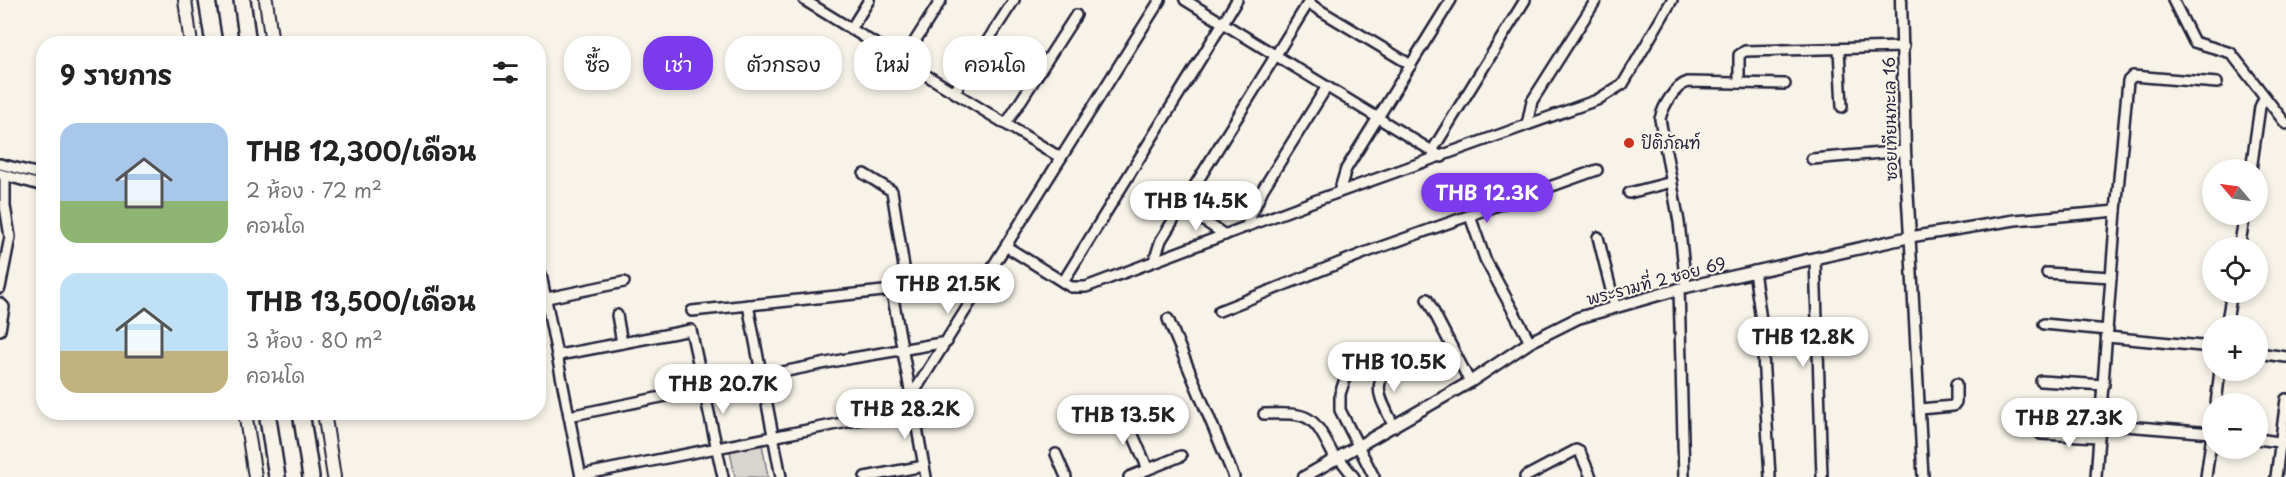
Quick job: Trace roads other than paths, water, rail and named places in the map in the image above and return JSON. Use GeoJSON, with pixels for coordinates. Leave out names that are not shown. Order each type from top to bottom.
{"type":"FeatureCollection","features":[{"type":"Feature","properties":{"kind":"highway"},"geometry":{"type":"LineString","coordinates":[[207,0],[213,36]]}},
{"type":"Feature","properties":{"kind":"highway"},"geometry":{"type":"LineString","coordinates":[[242,0],[247,36]]}},
{"type":"Feature","properties":{"kind":"highway"},"geometry":{"type":"LineString","coordinates":[[268,420],[276,477]]}},
{"type":"Feature","properties":{"kind":"highway"},"geometry":{"type":"LineString","coordinates":[[302,420],[311,477]]}},
{"type":"Feature","properties":{"kind":"main road"},"geometry":{"type":"LineString","coordinates":[[185,0],[190,36]]}},
{"type":"Feature","properties":{"kind":"main road"},"geometry":{"type":"LineString","coordinates":[[266,0],[271,36]]}},
{"type":"Feature","properties":{"kind":"main road"},"geometry":{"type":"LineString","coordinates":[[246,420],[255,477]]}},
{"type":"Feature","properties":{"kind":"main road"},"geometry":{"type":"LineString","coordinates":[[325,420],[334,477]]}},
{"type":"Feature","properties":{"kind":"street"},"geometry":{"type":"LineString","coordinates":[[804,0],[863,36]]}},
{"type":"Feature","properties":{"kind":"street"},"geometry":{"type":"LineString","coordinates":[[851,29],[869,0]]}},
{"type":"Feature","properties":{"kind":"street"},"geometry":{"type":"LineString","coordinates":[[918,36],[941,0]]}},
{"type":"Feature","properties":{"kind":"street"},"geometry":{"type":"LineString","coordinates":[[955,91],[1014,0]]}},
{"type":"Feature","properties":{"kind":"street"},"geometry":{"type":"LineString","coordinates":[[911,397],[1007,248],[1160,0]]}},
{"type":"Feature","properties":{"kind":"street"},"geometry":{"type":"LineString","coordinates":[[1185,0],[1442,157]]}},
{"type":"Feature","properties":{"kind":"street"},"geometry":{"type":"LineString","coordinates":[[1063,282],[1237,0]]}},
{"type":"Feature","properties":{"kind":"street"},"geometry":{"type":"LineString","coordinates":[[1339,192],[1346,169],[1451,0]]}},
{"type":"Feature","properties":{"kind":"street"},"geometry":{"type":"LineString","coordinates":[[1432,151],[1525,0]]}},
{"type":"Feature","properties":{"kind":"street"},"geometry":{"type":"LineString","coordinates":[[1527,124],[1532,101],[1596,0]]}},
{"type":"Feature","properties":{"kind":"street"},"geometry":{"type":"LineString","coordinates":[[1007,248],[1076,289],[1086,287],[1339,192],[1598,100],[1617,90],[1672,0]]}},
{"type":"Feature","properties":{"kind":"street","name":"ซอยเทียนทะเล 16"},"geometry":{"type":"LineString","coordinates":[[1901,0],[1910,237]]}},
{"type":"Feature","properties":{"kind":"street"},"geometry":{"type":"LineString","coordinates":[[2173,0],[2194,42],[2231,53],[2286,124]]}},
{"type":"Feature","properties":{"kind":"street"},"geometry":{"type":"LineString","coordinates":[[1154,261],[1161,240],[1309,1],[1411,65]]}},
{"type":"Feature","properties":{"kind":"street"},"geometry":{"type":"LineString","coordinates":[[1006,124],[1076,15]]}},
{"type":"Feature","properties":{"kind":"street"},"geometry":{"type":"LineString","coordinates":[[1739,83],[1739,55],[1745,51],[1904,47]]}},
{"type":"Feature","properties":{"kind":"street"},"geometry":{"type":"LineString","coordinates":[[1839,49],[1842,107]]}},
{"type":"Feature","properties":{"kind":"street"},"geometry":{"type":"LineString","coordinates":[[2096,477],[2116,211],[2130,76],[2217,82]]}},
{"type":"Feature","properties":{"kind":"street"},"geometry":{"type":"LineString","coordinates":[[931,77],[1062,158]]}},
{"type":"Feature","properties":{"kind":"street"},"geometry":{"type":"LineString","coordinates":[[1684,477],[1682,287],[1672,182],[1660,119],[1664,107],[1682,84],[1688,82],[1785,84]]}},
{"type":"Feature","properties":{"kind":"street"},"geometry":{"type":"LineString","coordinates":[[1246,227],[1259,196],[1326,88]]}},
{"type":"Feature","properties":{"kind":"street"},"geometry":{"type":"LineString","coordinates":[[2253,159],[2260,107],[2264,98]]}},
{"type":"Feature","properties":{"kind":"street"},"geometry":{"type":"LineString","coordinates":[[1812,159],[1905,151]]}},
{"type":"Feature","properties":{"kind":"street"},"geometry":{"type":"LineString","coordinates":[[0,164],[36,173]]}},
{"type":"Feature","properties":{"kind":"street"},"geometry":{"type":"LineString","coordinates":[[1219,311],[1367,252],[1597,170]]}},
{"type":"Feature","properties":{"kind":"street"},"geometry":{"type":"LineString","coordinates":[[864,174],[892,191],[904,267],[893,290],[926,477]]}},
{"type":"Feature","properties":{"kind":"street"},"geometry":{"type":"LineString","coordinates":[[0,288],[10,237],[3,175],[36,184]]}},
{"type":"Feature","properties":{"kind":"street"},"geometry":{"type":"LineString","coordinates":[[1629,193],[1672,182]]}},
{"type":"Feature","properties":{"kind":"street"},"geometry":{"type":"LineString","coordinates":[[1182,206],[1225,235]]}},
{"type":"Feature","properties":{"kind":"street"},"geometry":{"type":"LineString","coordinates":[[1923,477],[1910,237],[2015,220],[2116,211]]}},
{"type":"Feature","properties":{"kind":"street"},"geometry":{"type":"LineString","coordinates":[[1470,216],[1485,259],[1530,342]]}},
{"type":"Feature","properties":{"kind":"street"},"geometry":{"type":"LineString","coordinates":[[1598,237],[1615,306]]}},
{"type":"Feature","properties":{"kind":"street","name":"พระรามที่ 2 ซอย 69"},"geometry":{"type":"LineString","coordinates":[[1304,477],[1470,382],[1530,342],[1578,318],[1682,287],[1910,237]]}},
{"type":"Feature","properties":{"kind":"street"},"geometry":{"type":"LineString","coordinates":[[1815,258],[1822,477]]}},
{"type":"Feature","properties":{"kind":"street"},"geometry":{"type":"LineString","coordinates":[[1754,272],[1761,320],[1770,477]]}},
{"type":"Feature","properties":{"kind":"street"},"geometry":{"type":"LineString","coordinates":[[2048,273],[2111,277]]}},
{"type":"Feature","properties":{"kind":"street"},"geometry":{"type":"LineString","coordinates":[[547,298],[624,282]]}},
{"type":"Feature","properties":{"kind":"street"},"geometry":{"type":"LineString","coordinates":[[692,311],[893,290]]}},
{"type":"Feature","properties":{"kind":"street"},"geometry":{"type":"LineString","coordinates":[[546,294],[581,476],[772,435],[913,409]]}},
{"type":"Feature","properties":{"kind":"street"},"geometry":{"type":"LineString","coordinates":[[1427,299],[1470,382]]}},
{"type":"Feature","properties":{"kind":"street"},"geometry":{"type":"LineString","coordinates":[[0,303],[4,307],[0,330]]}},
{"type":"Feature","properties":{"kind":"street"},"geometry":{"type":"LineString","coordinates":[[748,305],[781,477]]}},
{"type":"Feature","properties":{"kind":"street"},"geometry":{"type":"LineString","coordinates":[[617,315],[622,343]]}},
{"type":"Feature","properties":{"kind":"street"},"geometry":{"type":"LineString","coordinates":[[1168,319],[1234,477]]}},
{"type":"Feature","properties":{"kind":"street"},"geometry":{"type":"LineString","coordinates":[[2044,324],[2202,346]]}},
{"type":"Feature","properties":{"kind":"street"},"geometry":{"type":"LineString","coordinates":[[559,355],[691,330],[723,477]]}},
{"type":"Feature","properties":{"kind":"street"},"geometry":{"type":"LineString","coordinates":[[570,416],[762,375],[947,342]]}},
{"type":"Feature","properties":{"kind":"street"},"geometry":{"type":"LineString","coordinates":[[2268,354],[2286,357]]}},
{"type":"Feature","properties":{"kind":"street"},"geometry":{"type":"LineString","coordinates":[[1392,358],[1380,377],[1378,388],[1394,427]]}},
{"type":"Feature","properties":{"kind":"street"},"geometry":{"type":"LineString","coordinates":[[2042,381],[2104,385]]}},
{"type":"Feature","properties":{"kind":"street"},"geometry":{"type":"LineString","coordinates":[[1344,382],[1340,394],[1340,410],[1374,477]]}},
{"type":"Feature","properties":{"kind":"street"},"geometry":{"type":"LineString","coordinates":[[1920,409],[1953,406],[1956,402],[1956,384]]}},
{"type":"Feature","properties":{"kind":"street"},"geometry":{"type":"LineString","coordinates":[[2276,477],[2283,443],[2286,399]]}},
{"type":"Feature","properties":{"kind":"street"},"geometry":{"type":"LineString","coordinates":[[1123,412],[1148,469]]}},
{"type":"Feature","properties":{"kind":"street"},"geometry":{"type":"LineString","coordinates":[[1264,414],[1297,413],[1309,418],[1317,425],[1338,459],[1354,477]]}},
{"type":"Feature","properties":{"kind":"street"},"geometry":{"type":"LineString","coordinates":[[2100,424],[2202,432]]}},
{"type":"Feature","properties":{"kind":"street"},"geometry":{"type":"LineString","coordinates":[[2041,434],[2099,437]]}},
{"type":"Feature","properties":{"kind":"street"},"geometry":{"type":"LineString","coordinates":[[2268,441],[2283,443]]}},
{"type":"Feature","properties":{"kind":"street"},"geometry":{"type":"LineString","coordinates":[[1527,476],[1576,450],[1580,452],[1591,477]]}},
{"type":"Feature","properties":{"kind":"street"},"geometry":{"type":"LineString","coordinates":[[1056,454],[1066,477]]}},
{"type":"Feature","properties":{"kind":"street"},"geometry":{"type":"LineString","coordinates":[[1129,477],[1181,456]]}},
{"type":"Feature","properties":{"kind":"street"},"geometry":{"type":"LineString","coordinates":[[2206,477],[2208,459]]}},
{"type":"Feature","properties":{"kind":"street"},"geometry":{"type":"LineString","coordinates":[[865,477],[924,466]]}},
{"type":"Feature","properties":{"kind":"place","name":"ปิติภัณฑ์"},"geometry":{"type":"Point","coordinates":[1629,143]}}]}
